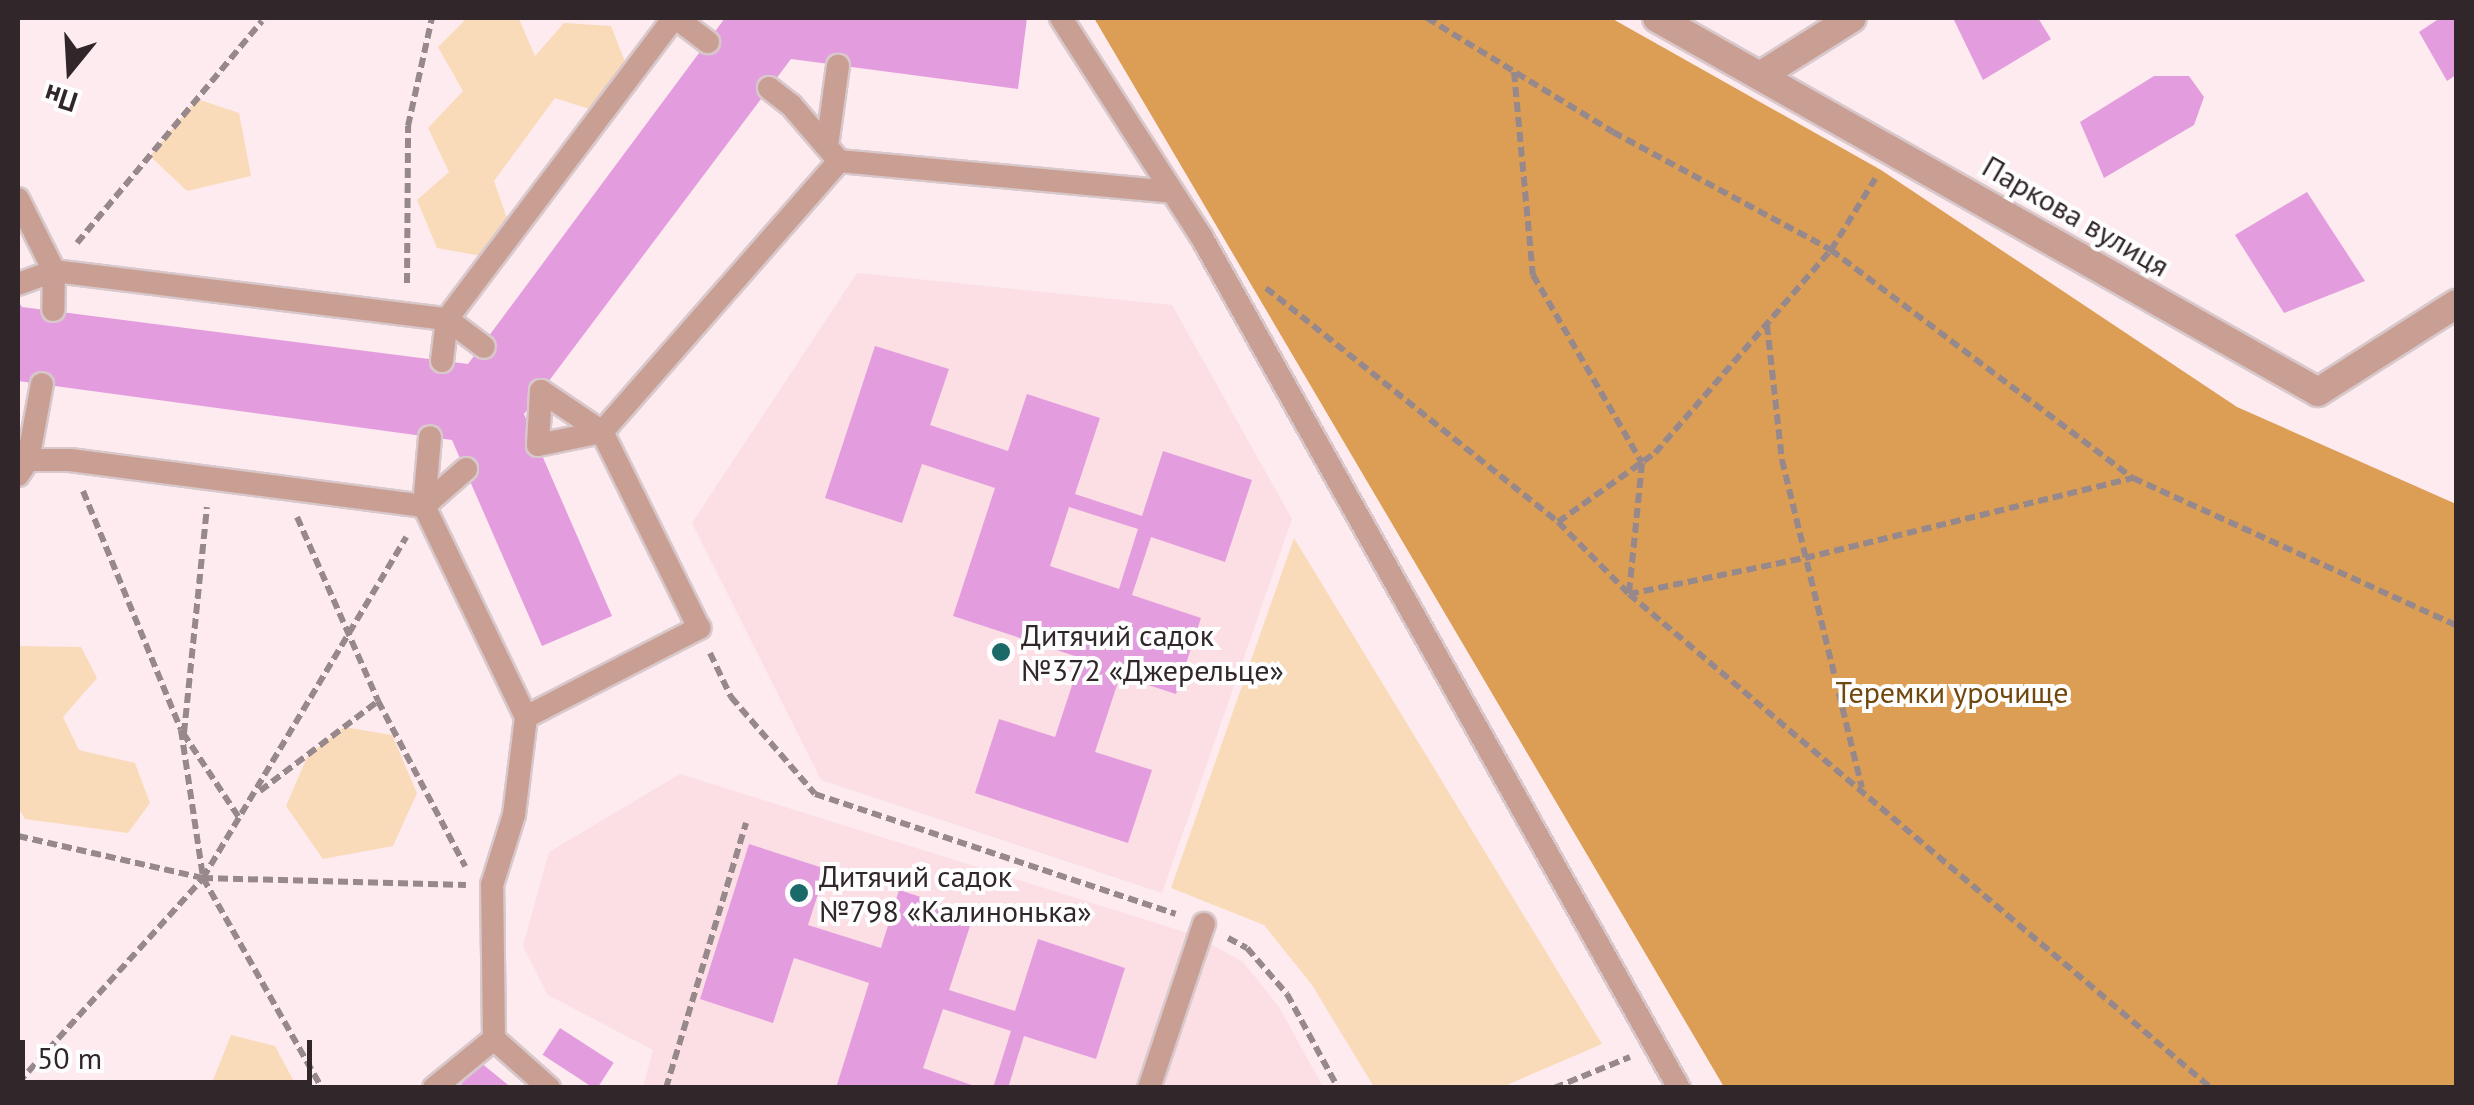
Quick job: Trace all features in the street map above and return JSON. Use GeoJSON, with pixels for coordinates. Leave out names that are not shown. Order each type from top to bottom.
{"type":"FeatureCollection","features":[{"type":"Feature","properties":{"kind":"street","name":"Паркова вулиця"},"geometry":{"type":"LineString","coordinates":[[1657,18],[1763,74],[2318,392],[2456,304]]}},
{"type":"Feature","properties":{"kind":"street"},"geometry":{"type":"LineString","coordinates":[[1763,74],[1852,18]]}},
{"type":"Feature","properties":{"kind":"lane"},"geometry":{"type":"LineString","coordinates":[[442,360],[447,319],[675,18],[708,42]]}},
{"type":"Feature","properties":{"kind":"lane"},"geometry":{"type":"LineString","coordinates":[[1061,18],[1211,253],[1679,1088]]}},
{"type":"Feature","properties":{"kind":"lane"},"geometry":{"type":"LineString","coordinates":[[526,717],[699,628],[602,432],[833,154],[838,66]]}},
{"type":"Feature","properties":{"kind":"lane"},"geometry":{"type":"LineString","coordinates":[[769,88],[791,105],[833,154],[1172,192]]}},
{"type":"Feature","properties":{"kind":"lane"},"geometry":{"type":"LineString","coordinates":[[18,199],[54,271],[53,310]]}},
{"type":"Feature","properties":{"kind":"lane"},"geometry":{"type":"LineString","coordinates":[[18,284],[54,271],[447,319],[484,347]]}},
{"type":"Feature","properties":{"kind":"lane"},"geometry":{"type":"LineString","coordinates":[[42,384],[21,462],[70,460],[424,506],[466,469]]}},
{"type":"Feature","properties":{"kind":"lane"},"geometry":{"type":"LineString","coordinates":[[430,437],[424,506],[526,717],[514,815],[492,885],[494,1038],[550,1088]]}},
{"type":"Feature","properties":{"kind":"lane"},"geometry":{"type":"LineString","coordinates":[[1149,1088],[1204,924]]}},
{"type":"Feature","properties":{"kind":"lane"},"geometry":{"type":"LineString","coordinates":[[434,1088],[494,1038]]}},
{"type":"Feature","properties":{"kind":"path"},"geometry":{"type":"LineString","coordinates":[[407,314],[408,126],[432,18]]}},
{"type":"Feature","properties":{"kind":"path"},"geometry":{"type":"LineString","coordinates":[[1427,18],[1613,132],[1830,250],[2133,478],[2456,625]]}},
{"type":"Feature","properties":{"kind":"path"},"geometry":{"type":"LineString","coordinates":[[54,271],[262,20]]}},
{"type":"Feature","properties":{"kind":"path"},"geometry":{"type":"LineString","coordinates":[[1514,71],[1533,275],[1642,463],[1629,594]]}},
{"type":"Feature","properties":{"kind":"path"},"geometry":{"type":"LineString","coordinates":[[1558,522],[1655,454],[1830,250],[1881,170],[1899,153]]}},
{"type":"Feature","properties":{"kind":"path"},"geometry":{"type":"LineString","coordinates":[[1263,286],[1558,522],[1629,594],[2211,1088]]}},
{"type":"Feature","properties":{"kind":"path"},"geometry":{"type":"LineString","coordinates":[[1767,324],[1782,460],[1862,788]]}},
{"type":"Feature","properties":{"kind":"path"},"geometry":{"type":"LineString","coordinates":[[70,460],[182,732],[238,816]]}},
{"type":"Feature","properties":{"kind":"path"},"geometry":{"type":"LineString","coordinates":[[210,478],[182,732],[203,878],[322,1088]]}},
{"type":"Feature","properties":{"kind":"path"},"geometry":{"type":"LineString","coordinates":[[1629,594],[1806,558],[2133,478]]}},
{"type":"Feature","properties":{"kind":"path"},"geometry":{"type":"LineString","coordinates":[[18,836],[203,878],[475,885],[378,701],[285,488]]}},
{"type":"Feature","properties":{"kind":"path"},"geometry":{"type":"LineString","coordinates":[[18,1083],[203,878],[424,506]]}},
{"type":"Feature","properties":{"kind":"path"},"geometry":{"type":"LineString","coordinates":[[699,628],[731,697],[815,794],[1204,924],[1247,948],[1287,994],[1338,1088]]}},
{"type":"Feature","properties":{"kind":"path"},"geometry":{"type":"LineString","coordinates":[[256,794],[378,701]]}},
{"type":"Feature","properties":{"kind":"path"},"geometry":{"type":"LineString","coordinates":[[666,1088],[746,822]]}},
{"type":"Feature","properties":{"kind":"path"},"geometry":{"type":"LineString","coordinates":[[1554,1088],[1654,1048]]}},
{"type":"Feature","properties":{"kind":"shaded area"},"geometry":{"type":"Polygon","coordinates":[[[467,18],[519,19],[535,56],[564,23],[611,26],[627,67],[592,110],[555,98],[494,181],[509,224],[482,256],[437,248],[417,200],[449,172],[428,128],[463,91],[438,47],[467,18]]]}},
{"type":"Feature","properties":{"kind":"shaded area"},"geometry":{"type":"Polygon","coordinates":[[[197,99],[239,113],[251,176],[187,191],[150,156],[197,99]]]}},
{"type":"Feature","properties":{"kind":"shaded area","name":"Дитячий садок №372 «Джерельце»"},"geometry":{"type":"Polygon","coordinates":[[[857,273],[1172,305],[1292,519],[1162,893],[821,780],[692,523],[857,273]]]}},
{"type":"Feature","properties":{"kind":"shaded area"},"geometry":{"type":"Polygon","coordinates":[[[1294,538],[1602,1044],[1502,1087],[1374,1087],[1312,985],[1264,925],[1171,888],[1294,538]]]}},
{"type":"Feature","properties":{"kind":"shaded area"},"geometry":{"type":"Polygon","coordinates":[[[18,646],[81,647],[97,678],[63,717],[79,750],[135,763],[150,803],[128,833],[25,819],[18,807],[18,646]]]}},
{"type":"Feature","properties":{"kind":"shaded area"},"geometry":{"type":"Polygon","coordinates":[[[344,727],[392,735],[417,793],[393,846],[323,859],[286,806],[308,755],[344,727]]]}},
{"type":"Feature","properties":{"kind":"shaded area","name":"Дитячий садок №798 «Калинонька»"},"geometry":{"type":"Polygon","coordinates":[[[680,774],[1194,935],[1243,962],[1279,1007],[1323,1087],[643,1087],[653,1050],[548,995],[523,946],[549,852],[680,774]]]}},
{"type":"Feature","properties":{"kind":"shaded area"},"geometry":{"type":"Polygon","coordinates":[[[231,1035],[275,1046],[297,1087],[134,1087],[136,1082],[213,1080],[231,1035]]]}},
{"type":"Feature","properties":{"kind":"green space","name":"Теремки урочище"},"geometry":{"type":"Polygon","coordinates":[[[1094,18],[1611,18],[1881,170],[2237,407],[2456,504],[2456,1087],[1724,1087],[1094,18]]]}},
{"type":"Feature","properties":{"kind":"building"},"geometry":{"type":"Polygon","coordinates":[[[725,18],[1027,18],[1018,89],[791,59],[524,414],[612,616],[542,646],[452,440],[18,381],[18,301],[22,307],[468,364],[725,18]]]}},
{"type":"Feature","properties":{"kind":"building"},"geometry":{"type":"Polygon","coordinates":[[[2038,18],[2051,39],[1983,80],[1954,20],[2038,18]]]}},
{"type":"Feature","properties":{"kind":"building"},"geometry":{"type":"Polygon","coordinates":[[[2440,18],[2456,18],[2456,75],[2447,81],[2419,32],[2440,18]]]}},
{"type":"Feature","properties":{"kind":"building"},"geometry":{"type":"Polygon","coordinates":[[[2154,76],[2189,76],[2204,97],[2194,125],[2104,178],[2080,122],[2154,76]]]}},
{"type":"Feature","properties":{"kind":"building"},"geometry":{"type":"Polygon","coordinates":[[[2307,192],[2365,281],[2284,313],[2235,235],[2307,192]]]}},
{"type":"Feature","properties":{"kind":"building"},"geometry":{"type":"Polygon","coordinates":[[[875,346],[949,369],[930,425],[1008,451],[1027,394],[1100,418],[1075,494],[1142,516],[1163,451],[1252,480],[1225,562],[1151,537],[1132,595],[1201,618],[1176,694],[1120,676],[1095,752],[1152,770],[1128,843],[975,793],[999,719],[1055,737],[1081,658],[953,616],[995,488],[922,464],[902,523],[825,498],[875,346]],[[1069,507],[1050,566],[1119,589],[1138,529],[1069,507]]]}},
{"type":"Feature","properties":{"kind":"building"},"geometry":{"type":"Polygon","coordinates":[[[749,844],[826,869],[808,925],[881,948],[899,890],[974,914],[949,990],[1015,1011],[1038,939],[1125,968],[1096,1059],[1024,1036],[1008,1088],[993,1088],[1011,1031],[943,1009],[923,1068],[980,1088],[836,1088],[869,983],[794,958],[773,1023],[700,999],[749,844]]]}},
{"type":"Feature","properties":{"kind":"building"},"geometry":{"type":"Polygon","coordinates":[[[560,1028],[614,1063],[594,1088],[543,1055],[560,1028]]]}},
{"type":"Feature","properties":{"kind":"building"},"geometry":{"type":"Polygon","coordinates":[[[480,1062],[512,1088],[458,1088],[480,1062]]]}},
{"type":"Feature","properties":{"kind":"place","name":"Дитячий садок №372 «Джерельце»"},"geometry":{"type":"Point","coordinates":[1001,652]}},
{"type":"Feature","properties":{"kind":"place","name":"Дитячий садок №798 «Калинонька»"},"geometry":{"type":"Point","coordinates":[799,893]}}]}
